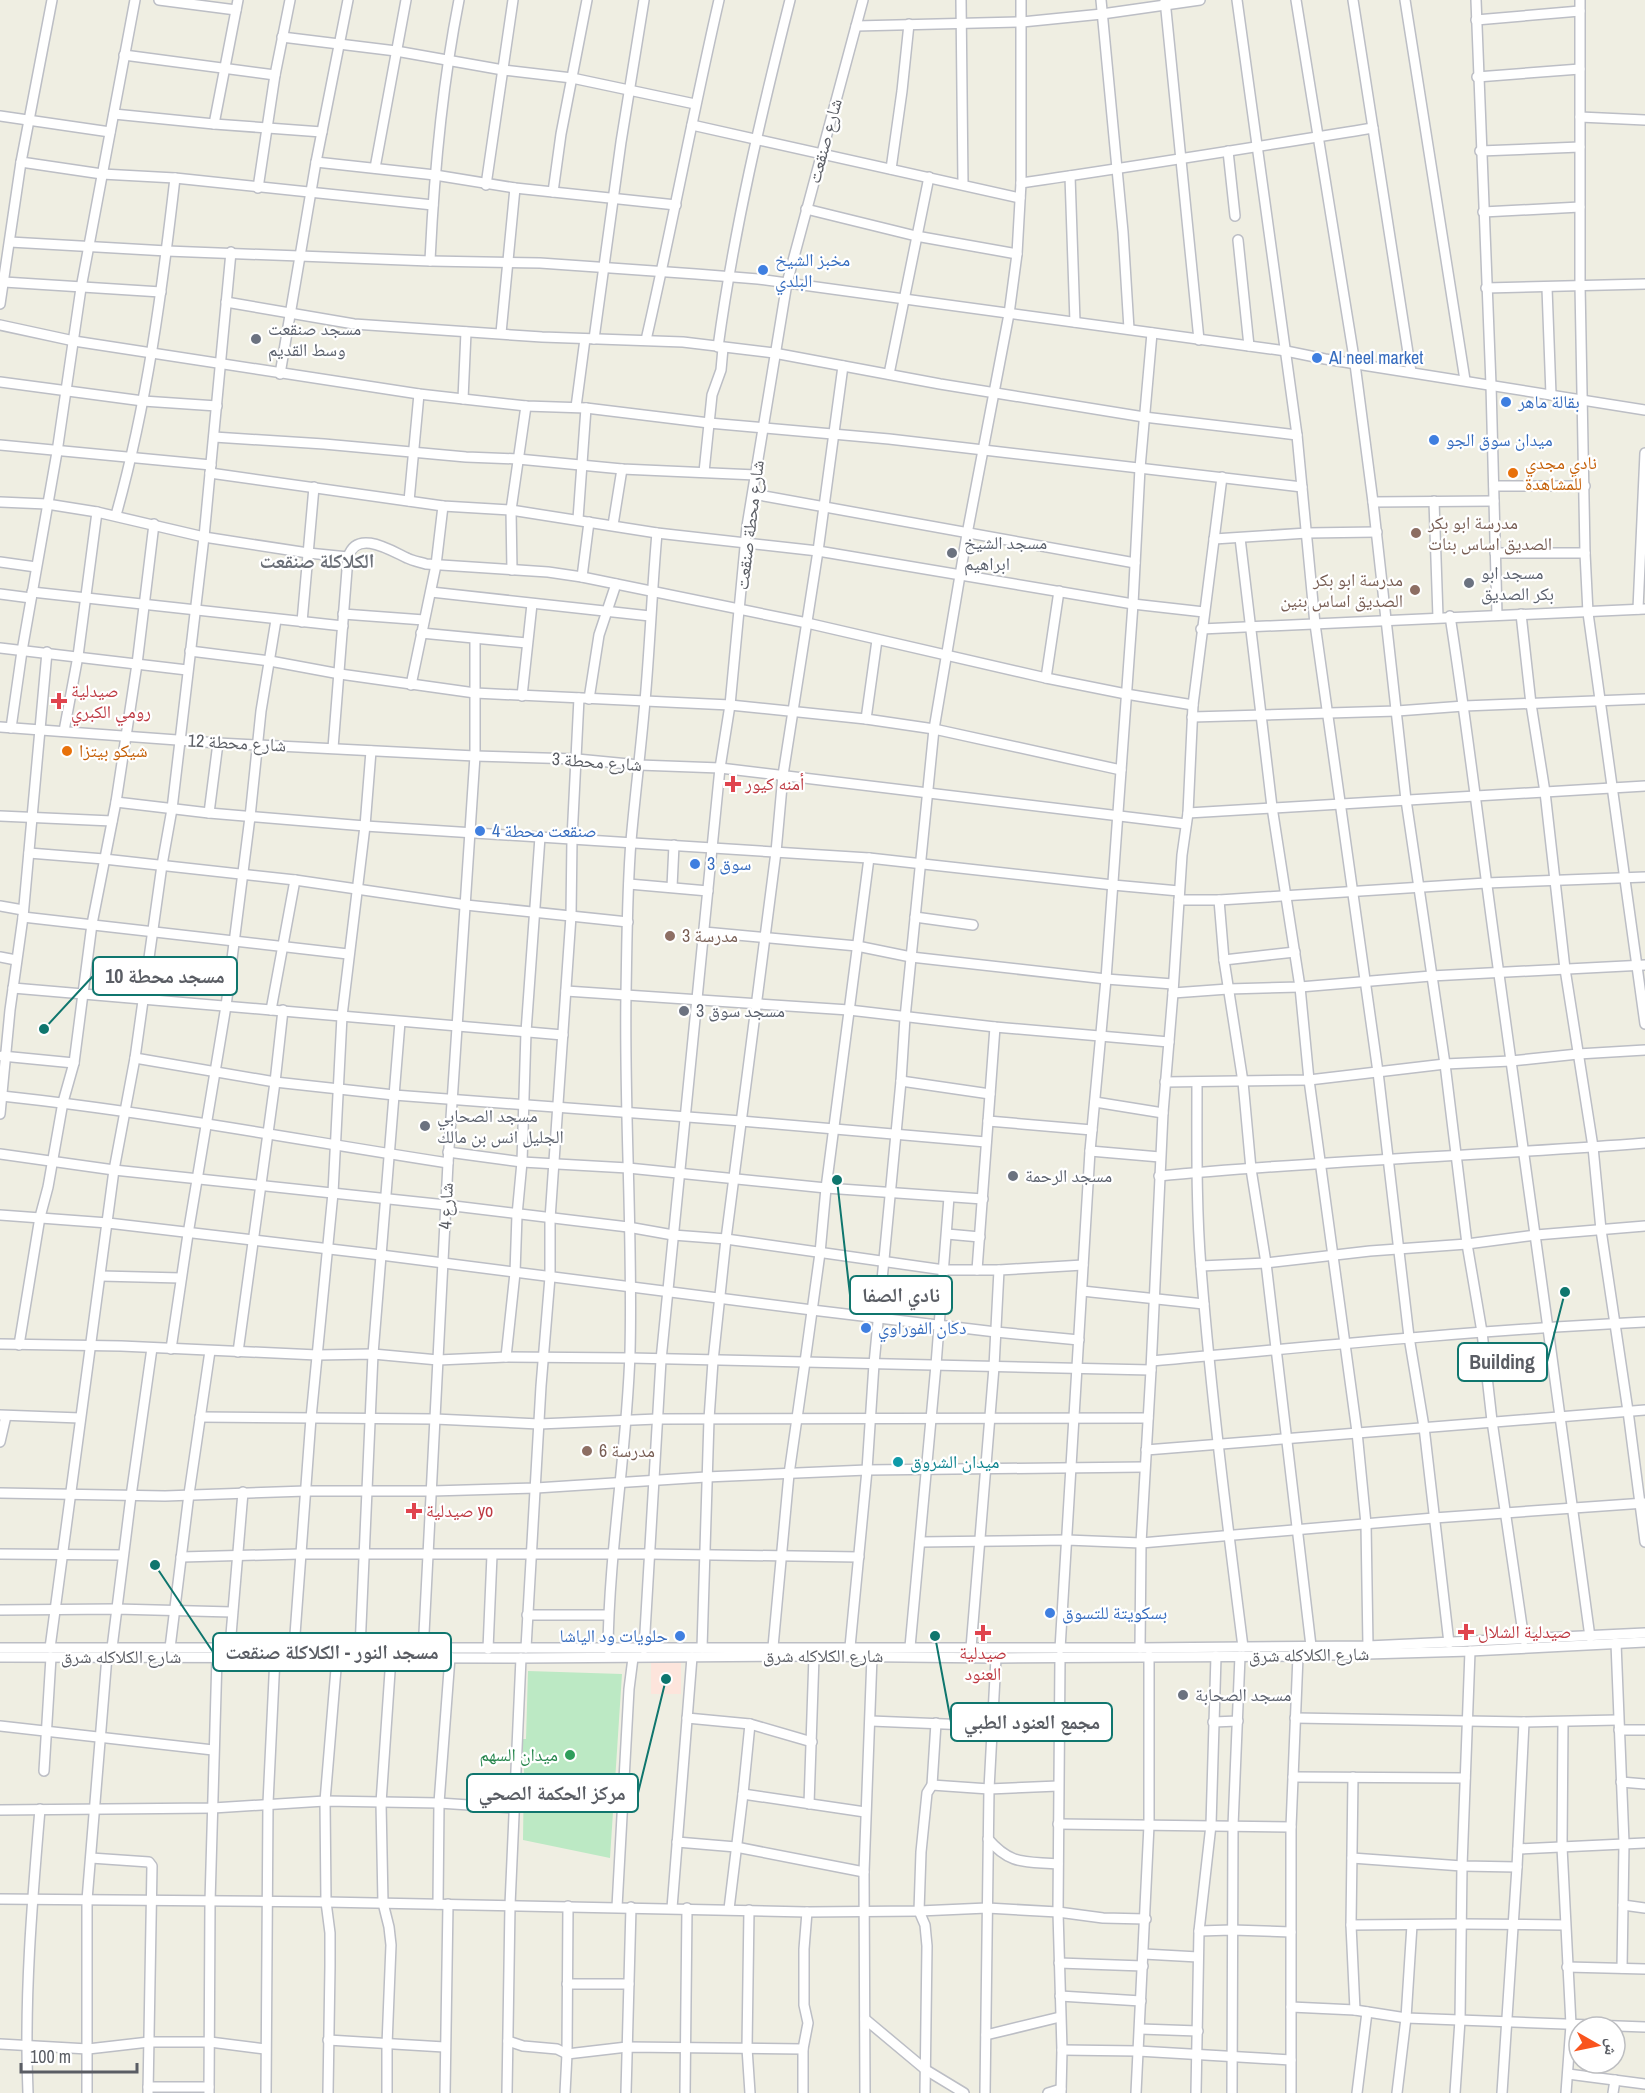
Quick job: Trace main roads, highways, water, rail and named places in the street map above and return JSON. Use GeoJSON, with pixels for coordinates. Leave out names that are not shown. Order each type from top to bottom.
{"type":"FeatureCollection","features":[{"type":"Feature","properties":{"kind":"place","name":"مخبز الشيخ البلدي"},"geometry":{"type":"Point","coordinates":[763,270]}},
{"type":"Feature","properties":{"kind":"place","name":"مسجد صنقعت وسط القديم"},"geometry":{"type":"Point","coordinates":[256,339]}},
{"type":"Feature","properties":{"kind":"place","name":"Al neel market"},"geometry":{"type":"Point","coordinates":[1317,358]}},
{"type":"Feature","properties":{"kind":"place","name":"بقالة ماهر"},"geometry":{"type":"Point","coordinates":[1506,402]}},
{"type":"Feature","properties":{"kind":"place","name":"ميدان سوق الجو"},"geometry":{"type":"Point","coordinates":[1434,440]}},
{"type":"Feature","properties":{"kind":"place","name":"نادي مجدي للمشاهدة"},"geometry":{"type":"Point","coordinates":[1513,473]}},
{"type":"Feature","properties":{"kind":"place","name":"مدرسة ابو بكر الصديق اساس بنات"},"geometry":{"type":"Point","coordinates":[1416,533]}},
{"type":"Feature","properties":{"kind":"place","name":"مسجد الشيخ ابراهيم"},"geometry":{"type":"Point","coordinates":[952,553]}},
{"type":"Feature","properties":{"kind":"place","name":"مسجد ابو بكر الصديق"},"geometry":{"type":"Point","coordinates":[1469,583]}},
{"type":"Feature","properties":{"kind":"place","name":"مدرسة ابو بكر الصديق اساس بنين"},"geometry":{"type":"Point","coordinates":[1415,590]}},
{"type":"Feature","properties":{"kind":"place","name":"صيدلية رومي الكبري"},"geometry":{"type":"Point","coordinates":[59,701]}},
{"type":"Feature","properties":{"kind":"place","name":"شيكو بيتزا"},"geometry":{"type":"Point","coordinates":[67,751]}},
{"type":"Feature","properties":{"kind":"place","name":"أمنه كيور"},"geometry":{"type":"Point","coordinates":[733,784]}},
{"type":"Feature","properties":{"kind":"place","name":"صنقعت محطة 4"},"geometry":{"type":"Point","coordinates":[480,831]}},
{"type":"Feature","properties":{"kind":"place","name":"سوق 3"},"geometry":{"type":"Point","coordinates":[695,864]}},
{"type":"Feature","properties":{"kind":"place","name":"مدرسة 3"},"geometry":{"type":"Point","coordinates":[670,936]}},
{"type":"Feature","properties":{"kind":"place","name":"مسجد سوق 3"},"geometry":{"type":"Point","coordinates":[684,1011]}},
{"type":"Feature","properties":{"kind":"place","name":"مسجد محطة 10"},"geometry":{"type":"Point","coordinates":[44,1029]}},
{"type":"Feature","properties":{"kind":"place","name":"مسجد الصحابي الجليل انس بن مالك"},"geometry":{"type":"Point","coordinates":[425,1126]}},
{"type":"Feature","properties":{"kind":"place","name":"مسجد الرحمة"},"geometry":{"type":"Point","coordinates":[1013,1176]}},
{"type":"Feature","properties":{"kind":"place","name":"نادي الصفا"},"geometry":{"type":"Point","coordinates":[837,1180]}},
{"type":"Feature","properties":{"kind":"place","name":"Building"},"geometry":{"type":"Point","coordinates":[1565,1292]}},
{"type":"Feature","properties":{"kind":"place","name":"دكان الفوراوي"},"geometry":{"type":"Point","coordinates":[866,1328]}},
{"type":"Feature","properties":{"kind":"place","name":"مدرسة 6"},"geometry":{"type":"Point","coordinates":[587,1451]}},
{"type":"Feature","properties":{"kind":"place","name":"ميدان الشروق"},"geometry":{"type":"Point","coordinates":[898,1462]}},
{"type":"Feature","properties":{"kind":"place","name":"صيدلية yo"},"geometry":{"type":"Point","coordinates":[414,1511]}},
{"type":"Feature","properties":{"kind":"place","name":"مسجد النور - الكلاكلة صنقعت"},"geometry":{"type":"Point","coordinates":[155,1565]}},
{"type":"Feature","properties":{"kind":"place","name":"بسكويتة للتسوق"},"geometry":{"type":"Point","coordinates":[1050,1613]}},
{"type":"Feature","properties":{"kind":"place","name":"صيدلية الشلال"},"geometry":{"type":"Point","coordinates":[1466,1632]}},
{"type":"Feature","properties":{"kind":"place","name":"صيدلية العنود"},"geometry":{"type":"Point","coordinates":[983,1633]}},
{"type":"Feature","properties":{"kind":"place","name":"حلويات ود الياشا"},"geometry":{"type":"Point","coordinates":[680,1636]}},
{"type":"Feature","properties":{"kind":"place","name":"مجمع العنود الطبي"},"geometry":{"type":"Point","coordinates":[935,1636]}},
{"type":"Feature","properties":{"kind":"place","name":"مركز الحكمة الصحي"},"geometry":{"type":"Point","coordinates":[666,1679]}},
{"type":"Feature","properties":{"kind":"place","name":"مسجد الصحابة"},"geometry":{"type":"Point","coordinates":[1183,1695]}},
{"type":"Feature","properties":{"kind":"place","name":"ميدان السهم"},"geometry":{"type":"Point","coordinates":[570,1755]}},
{"type":"Feature","properties":{"kind":"district","name":"الكلاكلة صنقعت"},"geometry":{"type":"Point","coordinates":[317,561]}}]}
